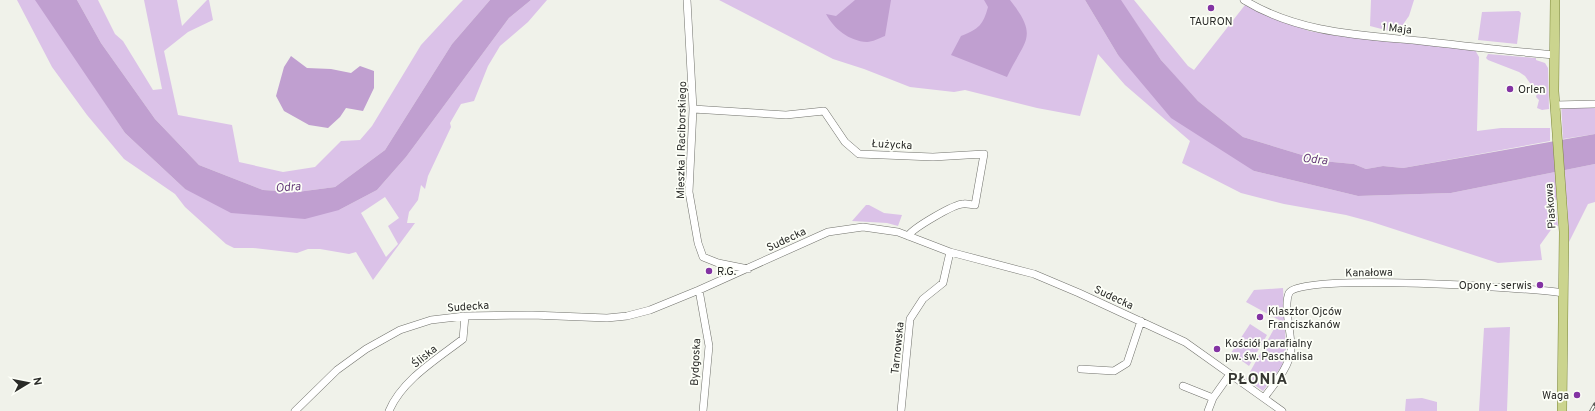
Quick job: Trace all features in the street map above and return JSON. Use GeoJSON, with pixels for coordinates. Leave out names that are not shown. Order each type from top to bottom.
{"type":"FeatureCollection","features":[{"type":"Feature","properties":{"kind":"main road","name":"Piaskowa"},"geometry":{"type":"LineString","coordinates":[[1555,0],[1554,55],[1556,132],[1564,224],[1562,411]]}},
{"type":"Feature","properties":{"kind":"street","name":"Mieszka I Raciborskiego"},"geometry":{"type":"LineString","coordinates":[[687,0],[693,109],[689,192],[698,243],[703,256],[718,263],[748,269]]}},
{"type":"Feature","properties":{"kind":"street","name":"1 Maja"},"geometry":{"type":"LineString","coordinates":[[1244,0],[1255,7],[1287,20],[1309,27],[1337,33],[1554,55]]}},
{"type":"Feature","properties":{"kind":"street"},"geometry":{"type":"LineString","coordinates":[[1555,105],[1595,104]]}},
{"type":"Feature","properties":{"kind":"street","name":"Łużycka"},"geometry":{"type":"LineString","coordinates":[[693,109],[786,115],[824,111],[845,142],[859,154],[933,157],[984,154],[975,205],[962,204],[928,220],[910,232],[908,236]]}},
{"type":"Feature","properties":{"kind":"street","name":"Sudecka"},"geometry":{"type":"LineString","coordinates":[[295,411],[338,370],[366,349],[406,328],[431,320],[465,316],[532,315],[607,318],[650,310],[748,269],[828,232],[863,227],[898,232],[950,252],[1034,274],[1185,342],[1282,411]]}},
{"type":"Feature","properties":{"kind":"street","name":"Tarnowska"},"geometry":{"type":"LineString","coordinates":[[901,411],[910,319],[923,299],[943,283],[950,252]]}},
{"type":"Feature","properties":{"kind":"street","name":"Kanałowa"},"geometry":{"type":"LineString","coordinates":[[1264,398],[1281,374],[1291,351],[1288,301],[1289,292],[1300,286],[1403,282],[1514,288],[1563,293]]}},
{"type":"Feature","properties":{"kind":"street","name":"Bydgoska"},"geometry":{"type":"LineString","coordinates":[[700,290],[709,346],[703,411]]}},
{"type":"Feature","properties":{"kind":"street","name":"Śliska"},"geometry":{"type":"LineString","coordinates":[[389,411],[394,398],[408,384],[432,362],[463,339],[465,316]]}},
{"type":"Feature","properties":{"kind":"street"},"geometry":{"type":"LineString","coordinates":[[1081,370],[1114,371],[1127,363],[1141,321]]}},
{"type":"Feature","properties":{"kind":"street"},"geometry":{"type":"LineString","coordinates":[[1208,411],[1213,398],[1230,374]]}},
{"type":"Feature","properties":{"kind":"street"},"geometry":{"type":"LineString","coordinates":[[1183,386],[1213,398]]}},
{"type":"Feature","properties":{"kind":"shaded area"},"geometry":{"type":"Polygon","coordinates":[[[17,0],[37,0],[125,133],[185,189],[339,210],[377,190],[406,157],[509,18],[531,0],[547,0],[528,22],[500,46],[488,66],[474,101],[461,104],[450,123],[451,127],[428,176],[425,189],[421,185],[418,200],[409,212],[407,223],[415,223],[373,280],[356,252],[349,254],[320,249],[308,249],[297,253],[253,248],[234,248],[226,244],[185,207],[175,194],[124,159],[87,115],[52,67],[17,0]],[[385,197],[361,213],[386,257],[398,244],[388,226],[399,218],[385,197]]]}},
{"type":"Feature","properties":{"kind":"shaded area"},"geometry":{"type":"Polygon","coordinates":[[[77,0],[98,0],[115,34],[123,41],[153,90],[162,89],[144,0],[177,0],[182,26],[207,0],[209,0],[213,20],[188,32],[164,51],[178,115],[232,125],[239,162],[283,172],[315,167],[341,141],[360,140],[372,126],[421,45],[460,3],[463,0],[490,0],[452,44],[385,150],[335,187],[297,192],[263,190],[199,165],[155,119],[101,43],[77,0]]]}},
{"type":"Feature","properties":{"kind":"shaded area"},"geometry":{"type":"Polygon","coordinates":[[[719,0],[1085,0],[1118,55],[1254,171],[1358,196],[1451,193],[1595,164],[1595,202],[1588,204],[1569,242],[1567,199],[1555,200],[1558,226],[1553,227],[1540,245],[1542,260],[1498,263],[1372,222],[1346,215],[1284,204],[1241,193],[1182,163],[1190,141],[1125,85],[1098,54],[1080,116],[1037,108],[965,90],[954,92],[910,87],[833,59],[719,0]]]}},
{"type":"Feature","properties":{"kind":"shaded area"},"geometry":{"type":"Polygon","coordinates":[[[1120,0],[1134,0],[1188,66],[1194,70],[1245,5],[1309,31],[1333,35],[1475,50],[1479,57],[1477,131],[1501,128],[1550,128],[1550,141],[1403,168],[1383,166],[1366,169],[1354,164],[1322,161],[1243,137],[1198,101],[1175,76],[1161,60],[1120,0]]]}},
{"type":"Feature","properties":{"kind":"shaded area"},"geometry":{"type":"Polygon","coordinates":[[[1371,0],[1414,0],[1409,16],[1397,33],[1370,26],[1371,0]]]}},
{"type":"Feature","properties":{"kind":"shaded area"},"geometry":{"type":"Polygon","coordinates":[[[1519,11],[1521,13],[1517,44],[1478,40],[1482,12],[1519,11]]]}},
{"type":"Feature","properties":{"kind":"shaded area"},"geometry":{"type":"Polygon","coordinates":[[[1488,54],[1536,58],[1536,60],[1545,63],[1548,68],[1549,109],[1542,110],[1537,108],[1539,100],[1536,97],[1537,93],[1525,76],[1519,72],[1488,60],[1486,58],[1488,54]]]}},
{"type":"Feature","properties":{"kind":"shaded area"},"geometry":{"type":"Polygon","coordinates":[[[1561,102],[1595,102],[1595,134],[1563,139],[1561,102]]]}},
{"type":"Feature","properties":{"kind":"shaded area"},"geometry":{"type":"Polygon","coordinates":[[[866,205],[869,205],[884,213],[902,215],[898,226],[887,223],[852,221],[866,205]]]}},
{"type":"Feature","properties":{"kind":"shaded area"},"geometry":{"type":"Polygon","coordinates":[[[1283,288],[1286,350],[1282,366],[1263,391],[1246,379],[1279,320],[1246,302],[1254,290],[1283,288]]]}},
{"type":"Feature","properties":{"kind":"shaded area"},"geometry":{"type":"Polygon","coordinates":[[[1250,324],[1267,335],[1249,366],[1231,353],[1250,324]]]}},
{"type":"Feature","properties":{"kind":"shaded area"},"geometry":{"type":"Polygon","coordinates":[[[1510,327],[1507,411],[1479,411],[1484,328],[1510,327]]]}},
{"type":"Feature","properties":{"kind":"shaded area"},"geometry":{"type":"Polygon","coordinates":[[[1422,398],[1437,402],[1437,411],[1405,411],[1406,399],[1422,398]]]}},
{"type":"Feature","properties":{"kind":"water"},"geometry":{"type":"Polygon","coordinates":[[[35,0],[77,0],[101,43],[155,119],[199,165],[263,190],[297,192],[335,187],[385,150],[452,44],[490,0],[531,0],[509,18],[406,157],[377,190],[339,210],[305,219],[231,213],[185,189],[125,133],[35,0]]]}},
{"type":"Feature","properties":{"kind":"water"},"geometry":{"type":"Polygon","coordinates":[[[855,0],[891,0],[885,36],[869,42],[860,41],[848,37],[833,25],[826,14],[836,16],[855,0]]]}},
{"type":"Feature","properties":{"kind":"water"},"geometry":{"type":"Polygon","coordinates":[[[984,0],[1010,0],[1025,23],[1027,31],[1026,39],[1007,77],[951,55],[961,36],[972,31],[982,22],[988,7],[984,0]]]}},
{"type":"Feature","properties":{"kind":"water","name":"Odra"},"geometry":{"type":"Polygon","coordinates":[[[1085,0],[1121,0],[1161,60],[1198,101],[1243,137],[1322,161],[1354,164],[1366,169],[1383,166],[1403,168],[1595,134],[1595,164],[1451,193],[1358,196],[1254,171],[1171,118],[1118,55],[1085,0]]]}},
{"type":"Feature","properties":{"kind":"water"},"geometry":{"type":"Polygon","coordinates":[[[291,56],[307,68],[331,69],[351,73],[360,66],[374,71],[374,88],[363,111],[346,108],[340,117],[328,128],[309,125],[284,111],[276,96],[284,67],[291,56]]]}},
{"type":"Feature","properties":{"kind":"railway"},"geometry":{"type":"LineString","coordinates":[[1591,411],[1595,404]]}},
{"type":"Feature","properties":{"kind":"place","name":"TAURON"},"geometry":{"type":"Point","coordinates":[1211,8]}},
{"type":"Feature","properties":{"kind":"place","name":"Orlen"},"geometry":{"type":"Point","coordinates":[1510,89]}},
{"type":"Feature","properties":{"kind":"place","name":"R.G."},"geometry":{"type":"Point","coordinates":[709,271]}},
{"type":"Feature","properties":{"kind":"place","name":"Opony - serwis"},"geometry":{"type":"Point","coordinates":[1540,285]}},
{"type":"Feature","properties":{"kind":"place","name":"Klasztor Ojców Franciszkanów"},"geometry":{"type":"Point","coordinates":[1260,317]}},
{"type":"Feature","properties":{"kind":"place","name":"Kościół parafialny pw. św. Paschalisa"},"geometry":{"type":"Point","coordinates":[1217,349]}},
{"type":"Feature","properties":{"kind":"place","name":"Waga"},"geometry":{"type":"Point","coordinates":[1577,395]}},
{"type":"Feature","properties":{"kind":"district","name":"PŁONIA"},"geometry":{"type":"Point","coordinates":[1258,379]}}]}
